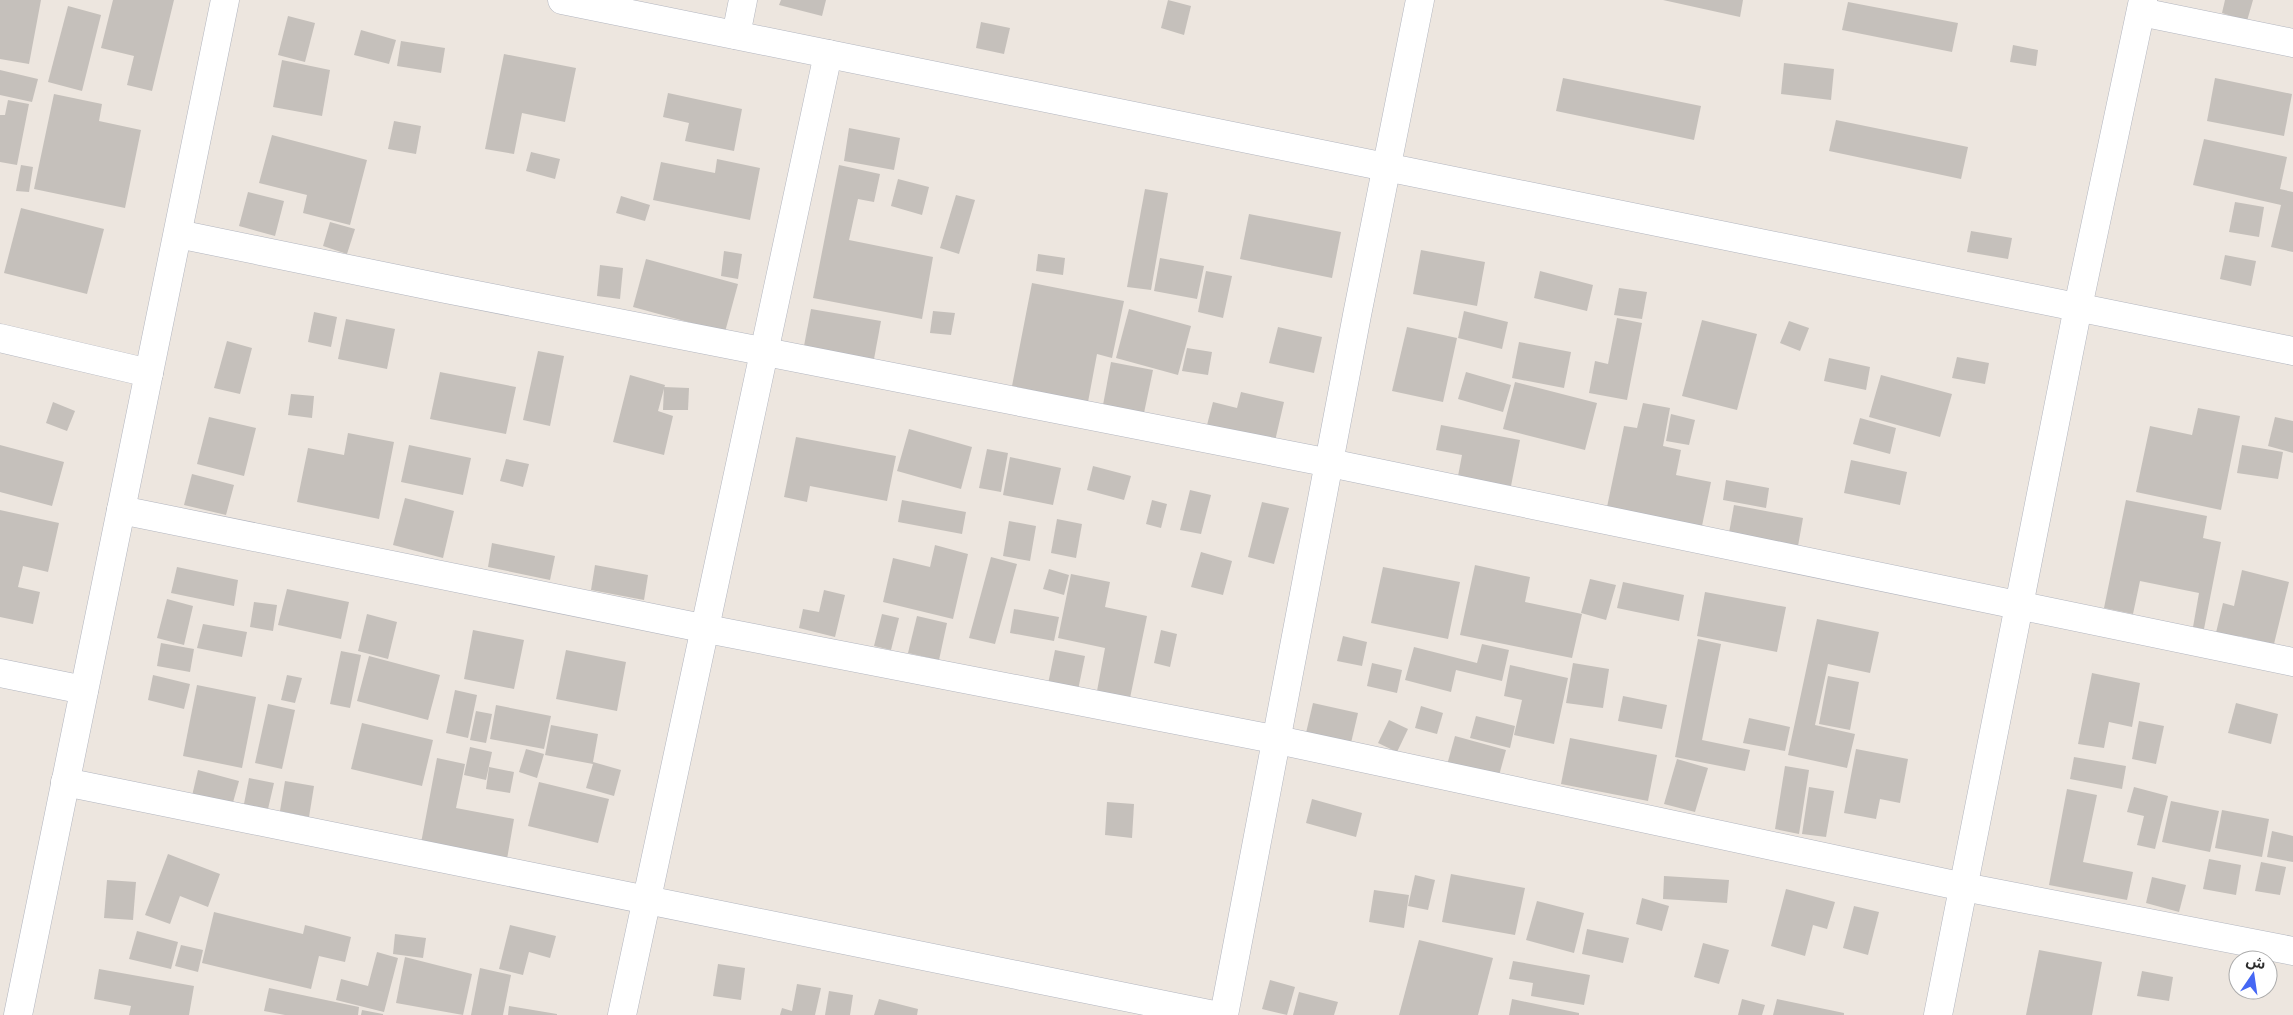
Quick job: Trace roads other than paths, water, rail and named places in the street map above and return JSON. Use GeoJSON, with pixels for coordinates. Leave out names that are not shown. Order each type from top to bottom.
{"type":"FeatureCollection","features":[{"type":"Feature","properties":{"kind":"street"},"geometry":{"type":"LineString","coordinates":[[18,1015],[225,0]]}},
{"type":"Feature","properties":{"kind":"street"},"geometry":{"type":"LineString","coordinates":[[562,0],[2293,350]]}},
{"type":"Feature","properties":{"kind":"street"},"geometry":{"type":"LineString","coordinates":[[736,35],[743,0]]}},
{"type":"Feature","properties":{"kind":"street"},"geometry":{"type":"LineString","coordinates":[[1224,1015],[1386,167],[1420,0]]}},
{"type":"Feature","properties":{"kind":"street"},"geometry":{"type":"LineString","coordinates":[[1938,1015],[2078,307],[2142,6],[2293,43]]}},
{"type":"Feature","properties":{"kind":"street"},"geometry":{"type":"LineString","coordinates":[[622,1015],[707,629],[763,351],[828,54]]}},
{"type":"Feature","properties":{"kind":"street"},"geometry":{"type":"LineString","coordinates":[[178,234],[1330,463],[2293,662]]}},
{"type":"Feature","properties":{"kind":"street"},"geometry":{"type":"LineString","coordinates":[[0,338],[149,373]]}},
{"type":"Feature","properties":{"kind":"street"},"geometry":{"type":"LineString","coordinates":[[121,510],[707,629],[1278,740],[1964,887],[2293,951]]}},
{"type":"Feature","properties":{"kind":"street"},"geometry":{"type":"LineString","coordinates":[[0,673],[84,690]]}},
{"type":"Feature","properties":{"kind":"street"},"geometry":{"type":"LineString","coordinates":[[65,782],[1214,1015]]}}]}
